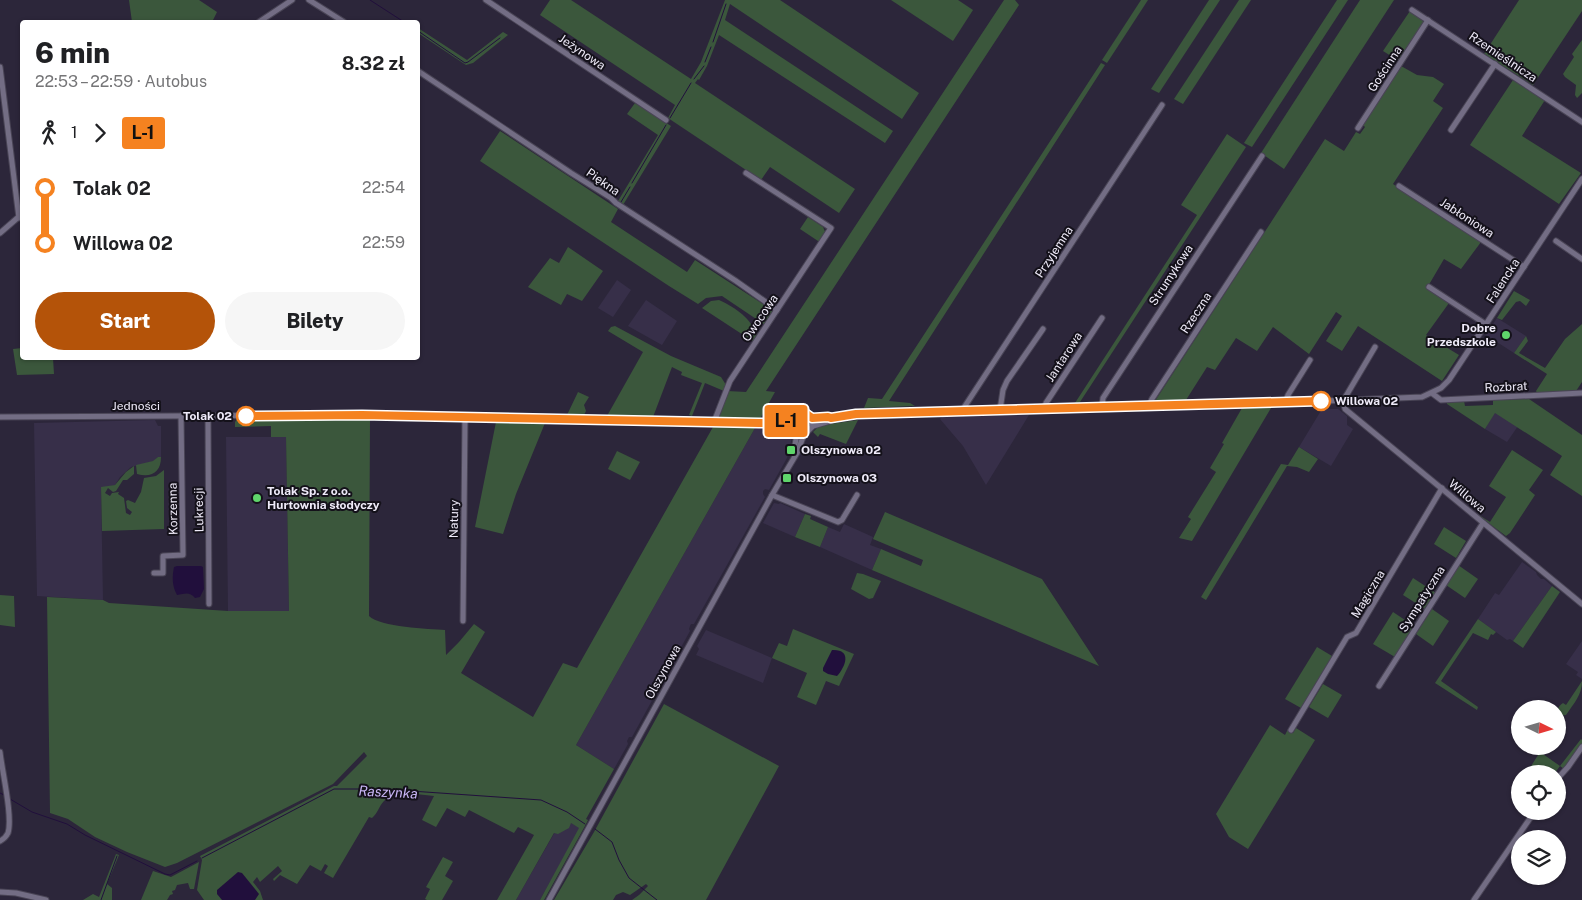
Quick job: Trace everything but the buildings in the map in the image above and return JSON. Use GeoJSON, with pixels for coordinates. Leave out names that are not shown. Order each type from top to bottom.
{"type":"FeatureCollection","features":[{"type":"Feature","properties":{"kind":"street"},"geometry":{"type":"LineString","coordinates":[[262,20],[292,0]]}},
{"type":"Feature","properties":{"kind":"street"},"geometry":{"type":"LineString","coordinates":[[309,0],[341,20]]}},
{"type":"Feature","properties":{"kind":"street","name":"Jeżynowa"},"geometry":{"type":"LineString","coordinates":[[486,0],[666,120]]}},
{"type":"Feature","properties":{"kind":"street","name":"Rzemieślnicza"},"geometry":{"type":"LineString","coordinates":[[1412,10],[1582,122]]}},
{"type":"Feature","properties":{"kind":"street","name":"Gościnna"},"geometry":{"type":"LineString","coordinates":[[1358,128],[1428,20]]}},
{"type":"Feature","properties":{"kind":"street"},"geometry":{"type":"LineString","coordinates":[[1451,130],[1495,64]]}},
{"type":"Feature","properties":{"kind":"street"},"geometry":{"type":"LineString","coordinates":[[0,68],[20,209]]}},
{"type":"Feature","properties":{"kind":"street","name":"Piękna"},"geometry":{"type":"LineString","coordinates":[[420,72],[777,310]]}},
{"type":"Feature","properties":{"kind":"street","name":"Przyjemna"},"geometry":{"type":"LineString","coordinates":[[962,411],[1162,105]]}},
{"type":"Feature","properties":{"kind":"street","name":"Strumykowa"},"geometry":{"type":"LineString","coordinates":[[1102,407],[1103,398],[1262,156]]}},
{"type":"Feature","properties":{"kind":"street","name":"Owocowa"},"geometry":{"type":"LineString","coordinates":[[714,422],[730,381],[831,228],[746,173]]}},
{"type":"Feature","properties":{"kind":"street","name":"Falencka"},"geometry":{"type":"LineString","coordinates":[[1433,394],[1449,380],[1582,179]]}},
{"type":"Feature","properties":{"kind":"street","name":"Jabłoniowa"},"geometry":{"type":"LineString","coordinates":[[1399,186],[1524,267]]}},
{"type":"Feature","properties":{"kind":"street"},"geometry":{"type":"LineString","coordinates":[[0,233],[20,217]]}},
{"type":"Feature","properties":{"kind":"street","name":"Rzeczna"},"geometry":{"type":"LineString","coordinates":[[1149,406],[1261,232]]}},
{"type":"Feature","properties":{"kind":"street"},"geometry":{"type":"LineString","coordinates":[[1556,241],[1582,259]]}},
{"type":"Feature","properties":{"kind":"street"},"geometry":{"type":"LineString","coordinates":[[1429,287],[1487,325]]}},
{"type":"Feature","properties":{"kind":"street","name":"Jantarowa"},"geometry":{"type":"LineString","coordinates":[[1045,409],[1046,403],[1102,318]]}},
{"type":"Feature","properties":{"kind":"street"},"geometry":{"type":"LineString","coordinates":[[1000,410],[1003,390],[1043,329]]}},
{"type":"Feature","properties":{"kind":"street"},"geometry":{"type":"LineString","coordinates":[[1343,401],[1376,347]]}},
{"type":"Feature","properties":{"kind":"street"},"geometry":{"type":"LineString","coordinates":[[1286,402],[1310,360]]}},
{"type":"Feature","properties":{"kind":"street","name":"Rozbrat"},"geometry":{"type":"LineString","coordinates":[[1433,394],[1441,400],[1582,393]]}},
{"type":"Feature","properties":{"kind":"street"},"geometry":{"type":"LineString","coordinates":[[776,423],[796,418],[800,414],[805,413],[812,418],[831,418],[865,414],[1410,399],[1433,394]]}},
{"type":"Feature","properties":{"kind":"street","name":"Willowa"},"geometry":{"type":"LineString","coordinates":[[1343,401],[1345,409],[1582,604]]}},
{"type":"Feature","properties":{"kind":"street","name":"Jedności"},"geometry":{"type":"LineString","coordinates":[[0,417],[362,415],[776,423]]}},
{"type":"Feature","properties":{"kind":"street","name":"Korzenna"},"geometry":{"type":"LineString","coordinates":[[154,573],[163,573],[163,556],[184,555],[181,416]]}},
{"type":"Feature","properties":{"kind":"street","name":"Lukrecji"},"geometry":{"type":"LineString","coordinates":[[208,416],[209,604]]}},
{"type":"Feature","properties":{"kind":"street","name":"Natury"},"geometry":{"type":"LineString","coordinates":[[463,621],[465,417]]}},
{"type":"Feature","properties":{"kind":"street"},"geometry":{"type":"LineString","coordinates":[[796,418],[797,428]]}},
{"type":"Feature","properties":{"kind":"street"},"geometry":{"type":"LineString","coordinates":[[812,418],[813,426]]}},
{"type":"Feature","properties":{"kind":"street"},"geometry":{"type":"LineString","coordinates":[[776,423],[805,432],[813,426],[830,421],[831,418]]}},
{"type":"Feature","properties":{"kind":"street","name":"Olszynowa"},"geometry":{"type":"LineString","coordinates":[[795,454],[797,428]]}},
{"type":"Feature","properties":{"kind":"street","name":"Olszynowa"},"geometry":{"type":"LineString","coordinates":[[549,900],[772,495],[795,454],[798,452],[805,432]]}},
{"type":"Feature","properties":{"kind":"street","name":"Magiczna"},"geometry":{"type":"LineString","coordinates":[[1291,730],[1347,637],[1356,633],[1442,488]]}},
{"type":"Feature","properties":{"kind":"street"},"geometry":{"type":"LineString","coordinates":[[772,495],[838,522],[842,520],[857,495]]}},
{"type":"Feature","properties":{"kind":"street","name":"Sympatyczna"},"geometry":{"type":"LineString","coordinates":[[1379,686],[1483,523]]}},
{"type":"Feature","properties":{"kind":"street"},"geometry":{"type":"LineString","coordinates":[[1566,769],[1582,747]]}},
{"type":"Feature","properties":{"kind":"street"},"geometry":{"type":"LineString","coordinates":[[0,752],[6,791],[8,828],[5,838],[0,842]]}},
{"type":"Feature","properties":{"kind":"street"},"geometry":{"type":"LineString","coordinates":[[1474,900],[1529,820]]}},
{"type":"Feature","properties":{"kind":"street"},"geometry":{"type":"LineString","coordinates":[[0,892],[16,893],[46,900]]}},
{"type":"Feature","properties":{"kind":"shaded area"},"geometry":{"type":"Polygon","coordinates":[[[617,280],[631,290],[613,317],[598,308],[617,280]]]}},
{"type":"Feature","properties":{"kind":"shaded area"},"geometry":{"type":"Polygon","coordinates":[[[646,300],[677,321],[662,345],[628,326],[646,300]]]}},
{"type":"Feature","properties":{"kind":"shaded area","name":"Dobre Przedszkole"},"geometry":{"type":"Polygon","coordinates":[[[1497,318],[1526,336],[1514,353],[1486,335],[1497,318]]]}},
{"type":"Feature","properties":{"kind":"shaded area"},"geometry":{"type":"Polygon","coordinates":[[[1322,409],[1338,409],[1347,416],[1347,425],[1353,429],[1331,466],[1299,447],[1322,409]]]}},
{"type":"Feature","properties":{"kind":"shaded area"},"geometry":{"type":"Polygon","coordinates":[[[1495,412],[1518,426],[1507,442],[1485,429],[1495,412]]]}},
{"type":"Feature","properties":{"kind":"shaded area"},"geometry":{"type":"Polygon","coordinates":[[[1029,415],[986,485],[963,446],[940,419],[942,417],[1029,415]]]}},
{"type":"Feature","properties":{"kind":"shaded area"},"geometry":{"type":"Polygon","coordinates":[[[155,420],[158,426],[161,426],[161,457],[154,461],[131,467],[120,477],[115,485],[101,488],[103,600],[37,596],[34,423],[155,420]]]}},
{"type":"Feature","properties":{"kind":"shaded area"},"geometry":{"type":"Polygon","coordinates":[[[755,428],[770,428],[771,433],[782,433],[784,429],[789,429],[793,434],[787,458],[769,490],[765,489],[763,491],[765,497],[694,624],[691,624],[690,631],[632,737],[629,737],[628,744],[614,769],[576,745],[755,428]]]}},
{"type":"Feature","properties":{"kind":"shaded area","name":"Tolak Sp. z o.o. Hurtownia słodyczy"},"geometry":{"type":"Polygon","coordinates":[[[226,437],[286,437],[289,611],[228,611],[226,437]]]}},
{"type":"Feature","properties":{"kind":"shaded area"},"geometry":{"type":"Polygon","coordinates":[[[774,503],[780,503],[805,514],[795,537],[763,523],[774,503]]]}},
{"type":"Feature","properties":{"kind":"shaded area"},"geometry":{"type":"Polygon","coordinates":[[[844,524],[873,537],[870,545],[881,549],[872,570],[820,547],[828,527],[840,532],[844,524]]]}},
{"type":"Feature","properties":{"kind":"shaded area"},"geometry":{"type":"Polygon","coordinates":[[[1522,562],[1552,586],[1513,641],[1507,640],[1478,619],[1495,593],[1499,595],[1522,562]]]}},
{"type":"Feature","properties":{"kind":"shaded area"},"geometry":{"type":"Polygon","coordinates":[[[174,567],[203,567],[204,589],[200,597],[195,598],[191,594],[177,595],[173,578],[174,567]]]}},
{"type":"Feature","properties":{"kind":"shaded area"},"geometry":{"type":"Polygon","coordinates":[[[706,630],[772,658],[763,683],[696,655],[699,649],[697,646],[706,630]]]}},
{"type":"Feature","properties":{"kind":"shaded area"},"geometry":{"type":"Polygon","coordinates":[[[1582,641],[1582,679],[1576,675],[1578,672],[1566,664],[1582,641]]]}},
{"type":"Feature","properties":{"kind":"shaded area"},"geometry":{"type":"Polygon","coordinates":[[[832,650],[838,650],[845,655],[845,663],[837,676],[823,671],[832,650]]]}},
{"type":"Feature","properties":{"kind":"shaded area"},"geometry":{"type":"Polygon","coordinates":[[[563,818],[580,828],[540,900],[516,900],[563,818]]]}},
{"type":"Feature","properties":{"kind":"shaded area"},"geometry":{"type":"Polygon","coordinates":[[[238,872],[242,873],[259,894],[255,900],[222,900],[217,894],[217,890],[238,872]]]}},
{"type":"Feature","properties":{"kind":"green space"},"geometry":{"type":"Polygon","coordinates":[[[129,0],[199,0],[217,12],[213,20],[132,20],[129,0]]]}},
{"type":"Feature","properties":{"kind":"green space"},"geometry":{"type":"Polygon","coordinates":[[[550,0],[571,0],[691,79],[701,62],[725,0],[780,0],[919,93],[902,119],[730,4],[725,20],[893,131],[885,143],[719,35],[707,66],[699,80],[695,83],[855,189],[839,213],[770,167],[761,180],[668,118],[675,105],[540,15],[550,0]]]}},
{"type":"Feature","properties":{"kind":"green space"},"geometry":{"type":"Polygon","coordinates":[[[891,0],[958,0],[973,10],[953,41],[891,0]]]}},
{"type":"Feature","properties":{"kind":"green space"},"geometry":{"type":"Polygon","coordinates":[[[1004,0],[1015,0],[1019,5],[766,391],[775,392],[760,419],[719,419],[718,416],[727,391],[746,392],[1004,0]]]}},
{"type":"Feature","properties":{"kind":"green space"},"geometry":{"type":"Polygon","coordinates":[[[1141,0],[1148,0],[1107,63],[1102,60],[1141,0]]]}},
{"type":"Feature","properties":{"kind":"green space"},"geometry":{"type":"Polygon","coordinates":[[[1209,0],[1220,0],[1159,93],[1151,89],[1209,0]]]}},
{"type":"Feature","properties":{"kind":"green space"},"geometry":{"type":"Polygon","coordinates":[[[1239,0],[1251,0],[1183,104],[1174,99],[1239,0]]]}},
{"type":"Feature","properties":{"kind":"green space"},"geometry":{"type":"Polygon","coordinates":[[[1337,0],[1348,0],[1252,147],[1244,143],[1337,0]]]}},
{"type":"Feature","properties":{"kind":"green space"},"geometry":{"type":"Polygon","coordinates":[[[1360,0],[1394,0],[1284,169],[1261,153],[1360,0]]]}},
{"type":"Feature","properties":{"kind":"green space"},"geometry":{"type":"Polygon","coordinates":[[[1519,0],[1582,0],[1582,11],[1533,85],[1484,54],[1519,0]]]}},
{"type":"Feature","properties":{"kind":"green space"},"geometry":{"type":"Polygon","coordinates":[[[1410,11],[1425,21],[1399,61],[1383,51],[1410,11]]]}},
{"type":"Feature","properties":{"kind":"green space"},"geometry":{"type":"Polygon","coordinates":[[[420,29],[467,60],[503,32],[508,35],[473,63],[466,65],[420,34],[420,29]]]}},
{"type":"Feature","properties":{"kind":"green space"},"geometry":{"type":"Polygon","coordinates":[[[1582,40],[1582,93],[1577,98],[1575,95],[1576,85],[1563,74],[1574,57],[1572,54],[1582,40]]]}},
{"type":"Feature","properties":{"kind":"green space"},"geometry":{"type":"Polygon","coordinates":[[[1101,63],[1105,65],[889,401],[910,403],[915,406],[864,408],[868,398],[882,399],[1101,63]]]}},
{"type":"Feature","properties":{"kind":"green space"},"geometry":{"type":"Polygon","coordinates":[[[1401,66],[1417,75],[1433,77],[1444,84],[1433,101],[1443,108],[1393,184],[1481,242],[1461,269],[1444,259],[1427,288],[1449,303],[1426,335],[1459,355],[1442,381],[1358,326],[1342,351],[1326,341],[1342,316],[1336,312],[1309,354],[1273,327],[1257,351],[1236,338],[1215,370],[1207,367],[1186,400],[1155,401],[1325,139],[1344,151],[1356,132],[1360,134],[1365,127],[1363,125],[1401,66]]]}},
{"type":"Feature","properties":{"kind":"green space"},"geometry":{"type":"Polygon","coordinates":[[[1513,80],[1545,100],[1522,136],[1581,173],[1559,204],[1470,145],[1513,80]]]}},
{"type":"Feature","properties":{"kind":"green space"},"geometry":{"type":"Polygon","coordinates":[[[635,103],[671,126],[623,205],[618,201],[658,135],[627,114],[635,103]]]}},
{"type":"Feature","properties":{"kind":"green space"},"geometry":{"type":"Polygon","coordinates":[[[500,131],[618,209],[611,222],[687,272],[695,260],[772,310],[765,325],[722,296],[706,298],[698,304],[480,161],[500,131]]]}},
{"type":"Feature","properties":{"kind":"green space"},"geometry":{"type":"Polygon","coordinates":[[[1227,134],[1246,147],[1080,402],[1075,403],[1197,215],[1181,205],[1227,134]]]}},
{"type":"Feature","properties":{"kind":"green space"},"geometry":{"type":"Polygon","coordinates":[[[808,217],[823,227],[826,234],[821,243],[800,229],[808,217]]]}},
{"type":"Feature","properties":{"kind":"green space"},"geometry":{"type":"Polygon","coordinates":[[[568,247],[603,271],[582,301],[567,294],[561,305],[528,287],[550,258],[559,263],[568,247]]]}},
{"type":"Feature","properties":{"kind":"green space"},"geometry":{"type":"Polygon","coordinates":[[[1514,291],[1530,300],[1526,306],[1520,301],[1516,302],[1502,320],[1497,318],[1514,291]]]}},
{"type":"Feature","properties":{"kind":"green space"},"geometry":{"type":"Polygon","coordinates":[[[719,300],[737,310],[747,319],[757,336],[754,342],[702,308],[711,301],[719,300]]]}},
{"type":"Feature","properties":{"kind":"green space"},"geometry":{"type":"Polygon","coordinates":[[[1582,324],[1582,382],[1576,391],[1537,393],[1536,391],[1547,374],[1514,353],[1526,336],[1528,341],[1519,353],[1545,368],[1565,339],[1582,324]]]}},
{"type":"Feature","properties":{"kind":"green space"},"geometry":{"type":"Polygon","coordinates":[[[615,326],[671,356],[721,377],[726,385],[724,391],[705,383],[692,416],[689,415],[702,383],[681,375],[682,372],[672,367],[653,417],[607,416],[643,352],[608,331],[611,327],[615,326]]]}},
{"type":"Feature","properties":{"kind":"green space"},"geometry":{"type":"Polygon","coordinates":[[[20,348],[20,360],[53,360],[54,374],[17,375],[13,349],[20,348]]]}},
{"type":"Feature","properties":{"kind":"green space"},"geometry":{"type":"Polygon","coordinates":[[[578,392],[589,397],[584,405],[586,411],[584,415],[567,415],[578,392]]]}},
{"type":"Feature","properties":{"kind":"green space"},"geometry":{"type":"Polygon","coordinates":[[[1529,399],[1582,435],[1582,496],[1550,475],[1562,456],[1495,413],[1485,429],[1447,404],[1447,402],[1464,401],[1465,406],[1493,405],[1493,400],[1529,399]]]}},
{"type":"Feature","properties":{"kind":"green space"},"geometry":{"type":"Polygon","coordinates":[[[1242,408],[1271,408],[1192,541],[1179,538],[1191,519],[1188,517],[1216,472],[1210,468],[1242,408]]]}},
{"type":"Feature","properties":{"kind":"green space"},"geometry":{"type":"Polygon","coordinates":[[[238,418],[370,420],[369,616],[383,623],[445,630],[446,655],[474,624],[485,632],[461,673],[533,717],[563,663],[577,668],[713,427],[755,428],[576,745],[614,769],[544,900],[540,900],[579,828],[571,823],[569,828],[558,834],[554,833],[516,900],[497,900],[534,835],[518,827],[514,833],[469,810],[465,817],[447,808],[436,827],[422,820],[434,796],[401,794],[389,797],[382,803],[372,818],[369,817],[333,878],[324,873],[328,866],[325,864],[321,871],[310,865],[297,884],[280,875],[274,881],[273,879],[282,871],[278,866],[260,882],[257,877],[253,882],[260,891],[263,900],[204,900],[197,890],[202,860],[200,856],[337,786],[367,756],[364,752],[333,784],[177,863],[165,867],[95,837],[68,819],[50,813],[47,597],[228,611],[289,611],[286,437],[271,437],[271,426],[235,427],[235,422],[238,418]]]}},
{"type":"Feature","properties":{"kind":"green space"},"geometry":{"type":"Polygon","coordinates":[[[858,420],[846,444],[820,434],[818,437],[813,432],[823,425],[858,420]]]}},
{"type":"Feature","properties":{"kind":"green space"},"geometry":{"type":"Polygon","coordinates":[[[496,422],[545,423],[516,494],[503,534],[475,527],[496,422]]]}},
{"type":"Feature","properties":{"kind":"green space"},"geometry":{"type":"Polygon","coordinates":[[[1299,447],[1318,459],[1309,472],[1297,467],[1287,466],[1206,600],[1201,597],[1281,464],[1288,465],[1299,447]]]}},
{"type":"Feature","properties":{"kind":"green space"},"geometry":{"type":"Polygon","coordinates":[[[1512,450],[1543,470],[1529,490],[1535,495],[1510,533],[1506,536],[1471,510],[1490,522],[1506,497],[1489,486],[1512,450]]]}},
{"type":"Feature","properties":{"kind":"green space"},"geometry":{"type":"Polygon","coordinates":[[[617,451],[640,462],[630,480],[608,469],[617,451]]]}},
{"type":"Feature","properties":{"kind":"green space"},"geometry":{"type":"Polygon","coordinates":[[[161,457],[161,462],[155,473],[147,475],[137,474],[136,465],[153,461],[161,457]]]}},
{"type":"Feature","properties":{"kind":"green space"},"geometry":{"type":"Polygon","coordinates":[[[134,466],[134,474],[127,480],[123,480],[116,491],[113,492],[108,488],[105,493],[110,496],[112,493],[119,492],[118,494],[124,498],[126,513],[130,515],[132,512],[127,508],[126,501],[135,503],[141,492],[144,478],[156,476],[164,470],[164,529],[102,531],[101,487],[115,485],[134,466]]]}},
{"type":"Feature","properties":{"kind":"green space"},"geometry":{"type":"Polygon","coordinates":[[[885,512],[1042,579],[1099,666],[872,570],[881,549],[921,566],[923,560],[873,539],[885,512]]]}},
{"type":"Feature","properties":{"kind":"green space"},"geometry":{"type":"Polygon","coordinates":[[[805,514],[811,516],[810,519],[828,527],[820,547],[795,537],[805,514]]]}},
{"type":"Feature","properties":{"kind":"green space"},"geometry":{"type":"Polygon","coordinates":[[[1444,527],[1466,541],[1456,558],[1434,544],[1444,527]]]}},
{"type":"Feature","properties":{"kind":"green space"},"geometry":{"type":"Polygon","coordinates":[[[1458,565],[1478,579],[1465,598],[1446,585],[1458,565]]]}},
{"type":"Feature","properties":{"kind":"green space"},"geometry":{"type":"Polygon","coordinates":[[[857,573],[881,581],[873,598],[869,599],[851,589],[857,573]]]}},
{"type":"Feature","properties":{"kind":"green space"},"geometry":{"type":"Polygon","coordinates":[[[1413,578],[1436,593],[1425,609],[1403,595],[1413,578]]]}},
{"type":"Feature","properties":{"kind":"green space"},"geometry":{"type":"Polygon","coordinates":[[[1552,586],[1560,592],[1523,648],[1513,641],[1552,586]]]}},
{"type":"Feature","properties":{"kind":"green space"},"geometry":{"type":"Polygon","coordinates":[[[0,595],[14,596],[15,627],[0,625],[0,595]]]}},
{"type":"Feature","properties":{"kind":"green space"},"geometry":{"type":"Polygon","coordinates":[[[1432,609],[1449,621],[1433,646],[1416,634],[1432,609]]]}},
{"type":"Feature","properties":{"kind":"green space"},"geometry":{"type":"Polygon","coordinates":[[[1393,612],[1414,626],[1395,657],[1373,644],[1393,612]]]}},
{"type":"Feature","properties":{"kind":"green space"},"geometry":{"type":"Polygon","coordinates":[[[1478,619],[1496,632],[1493,635],[1491,634],[1488,640],[1473,633],[1441,681],[1478,707],[1477,710],[1435,683],[1478,619]]]}},
{"type":"Feature","properties":{"kind":"green space"},"geometry":{"type":"Polygon","coordinates":[[[793,629],[854,654],[839,686],[826,681],[816,705],[797,697],[807,673],[772,658],[779,643],[787,646],[793,629]]]}},
{"type":"Feature","properties":{"kind":"green space"},"geometry":{"type":"Polygon","coordinates":[[[1317,647],[1332,656],[1301,708],[1285,699],[1317,647]]]}},
{"type":"Feature","properties":{"kind":"green space"},"geometry":{"type":"Polygon","coordinates":[[[1582,681],[1581,691],[1566,715],[1566,705],[1582,681]]]}},
{"type":"Feature","properties":{"kind":"green space"},"geometry":{"type":"Polygon","coordinates":[[[1323,684],[1342,695],[1328,718],[1309,707],[1323,684]]]}},
{"type":"Feature","properties":{"kind":"green space"},"geometry":{"type":"Polygon","coordinates":[[[664,704],[779,766],[706,900],[632,900],[648,886],[646,884],[630,895],[623,892],[616,895],[613,900],[554,900],[594,832],[664,704]]]}},
{"type":"Feature","properties":{"kind":"green space"},"geometry":{"type":"Polygon","coordinates":[[[1270,725],[1285,735],[1288,729],[1293,733],[1296,728],[1315,740],[1248,849],[1229,837],[1216,814],[1270,725]]]}},
{"type":"Feature","properties":{"kind":"green space"},"geometry":{"type":"Polygon","coordinates":[[[1581,739],[1582,745],[1566,766],[1561,765],[1581,739]]]}},
{"type":"Feature","properties":{"kind":"green space"},"geometry":{"type":"Polygon","coordinates":[[[1538,755],[1544,755],[1559,765],[1532,765],[1538,755]]]}},
{"type":"Feature","properties":{"kind":"green space"},"geometry":{"type":"Polygon","coordinates":[[[116,854],[119,855],[107,884],[112,888],[112,900],[83,900],[93,894],[99,897],[116,854]]]}},
{"type":"Feature","properties":{"kind":"green space"},"geometry":{"type":"Polygon","coordinates":[[[443,857],[453,862],[445,876],[453,881],[442,900],[427,900],[425,899],[430,889],[426,887],[443,857]]]}},
{"type":"Feature","properties":{"kind":"green space"},"geometry":{"type":"Polygon","coordinates":[[[199,862],[194,889],[190,889],[188,883],[177,885],[175,890],[172,891],[173,894],[167,900],[141,900],[153,871],[171,877],[199,862]]]}},
{"type":"Feature","properties":{"kind":"waterway"},"geometry":{"type":"LineString","coordinates":[[370,0],[401,20]]}},
{"type":"Feature","properties":{"kind":"waterway"},"geometry":{"type":"LineString","coordinates":[[713,42],[726,4]]}},
{"type":"Feature","properties":{"kind":"waterway"},"geometry":{"type":"LineString","coordinates":[[420,32],[465,63],[500,38]]}},
{"type":"Feature","properties":{"kind":"waterway"},"geometry":{"type":"LineString","coordinates":[[705,62],[711,47]]}},
{"type":"Feature","properties":{"kind":"waterway"},"geometry":{"type":"LineString","coordinates":[[694,79],[704,66]]}},
{"type":"Feature","properties":{"kind":"waterway"},"geometry":{"type":"LineString","coordinates":[[670,118],[691,83]]}},
{"type":"Feature","properties":{"kind":"waterway"},"geometry":{"type":"LineString","coordinates":[[632,183],[666,125]]}},
{"type":"Feature","properties":{"kind":"waterway"},"geometry":{"type":"LineString","coordinates":[[621,202],[630,187]]}},
{"type":"Feature","properties":{"kind":"waterway","name":"Raszynka"},"geometry":{"type":"LineString","coordinates":[[202,858],[334,789],[382,789],[541,800],[567,812],[585,824]]}},
{"type":"Feature","properties":{"kind":"waterway","name":"Raszynka"},"geometry":{"type":"LineString","coordinates":[[0,793],[4,795]]}},
{"type":"Feature","properties":{"kind":"waterway","name":"Raszynka"},"geometry":{"type":"LineString","coordinates":[[10,799],[32,812],[67,824],[85,835],[165,874],[170,875],[197,861]]}},
{"type":"Feature","properties":{"kind":"waterway","name":"Raszynka"},"geometry":{"type":"LineString","coordinates":[[595,829],[612,842],[629,878],[657,900]]}},
{"type":"Feature","properties":{"kind":"waterway"},"geometry":{"type":"LineString","coordinates":[[101,900],[117,856]]}},
{"type":"Feature","properties":{"kind":"bus line","name":"L-1"},"geometry":{"type":"LineString","coordinates":[[246,416],[362,415],[776,423],[796,418],[802,413],[808,414],[812,418],[831,418],[856,414],[1321,401]]}},
{"type":"Feature","properties":{"kind":"place","name":"Dobre Przedszkole"},"geometry":{"type":"Point","coordinates":[1506,335]}},
{"type":"Feature","properties":{"kind":"place","name":"Willowa 02"},"geometry":{"type":"Point","coordinates":[1321,401]}},
{"type":"Feature","properties":{"kind":"place","name":"Tolak 02"},"geometry":{"type":"Point","coordinates":[246,416]}},
{"type":"Feature","properties":{"kind":"place","name":"Olszynowa 02"},"geometry":{"type":"Point","coordinates":[791,450]}},
{"type":"Feature","properties":{"kind":"place","name":"Olszynowa 03"},"geometry":{"type":"Point","coordinates":[787,478]}},
{"type":"Feature","properties":{"kind":"place","name":"Tolak Sp. z o.o. Hurtownia słodyczy"},"geometry":{"type":"Point","coordinates":[257,498]}}]}
